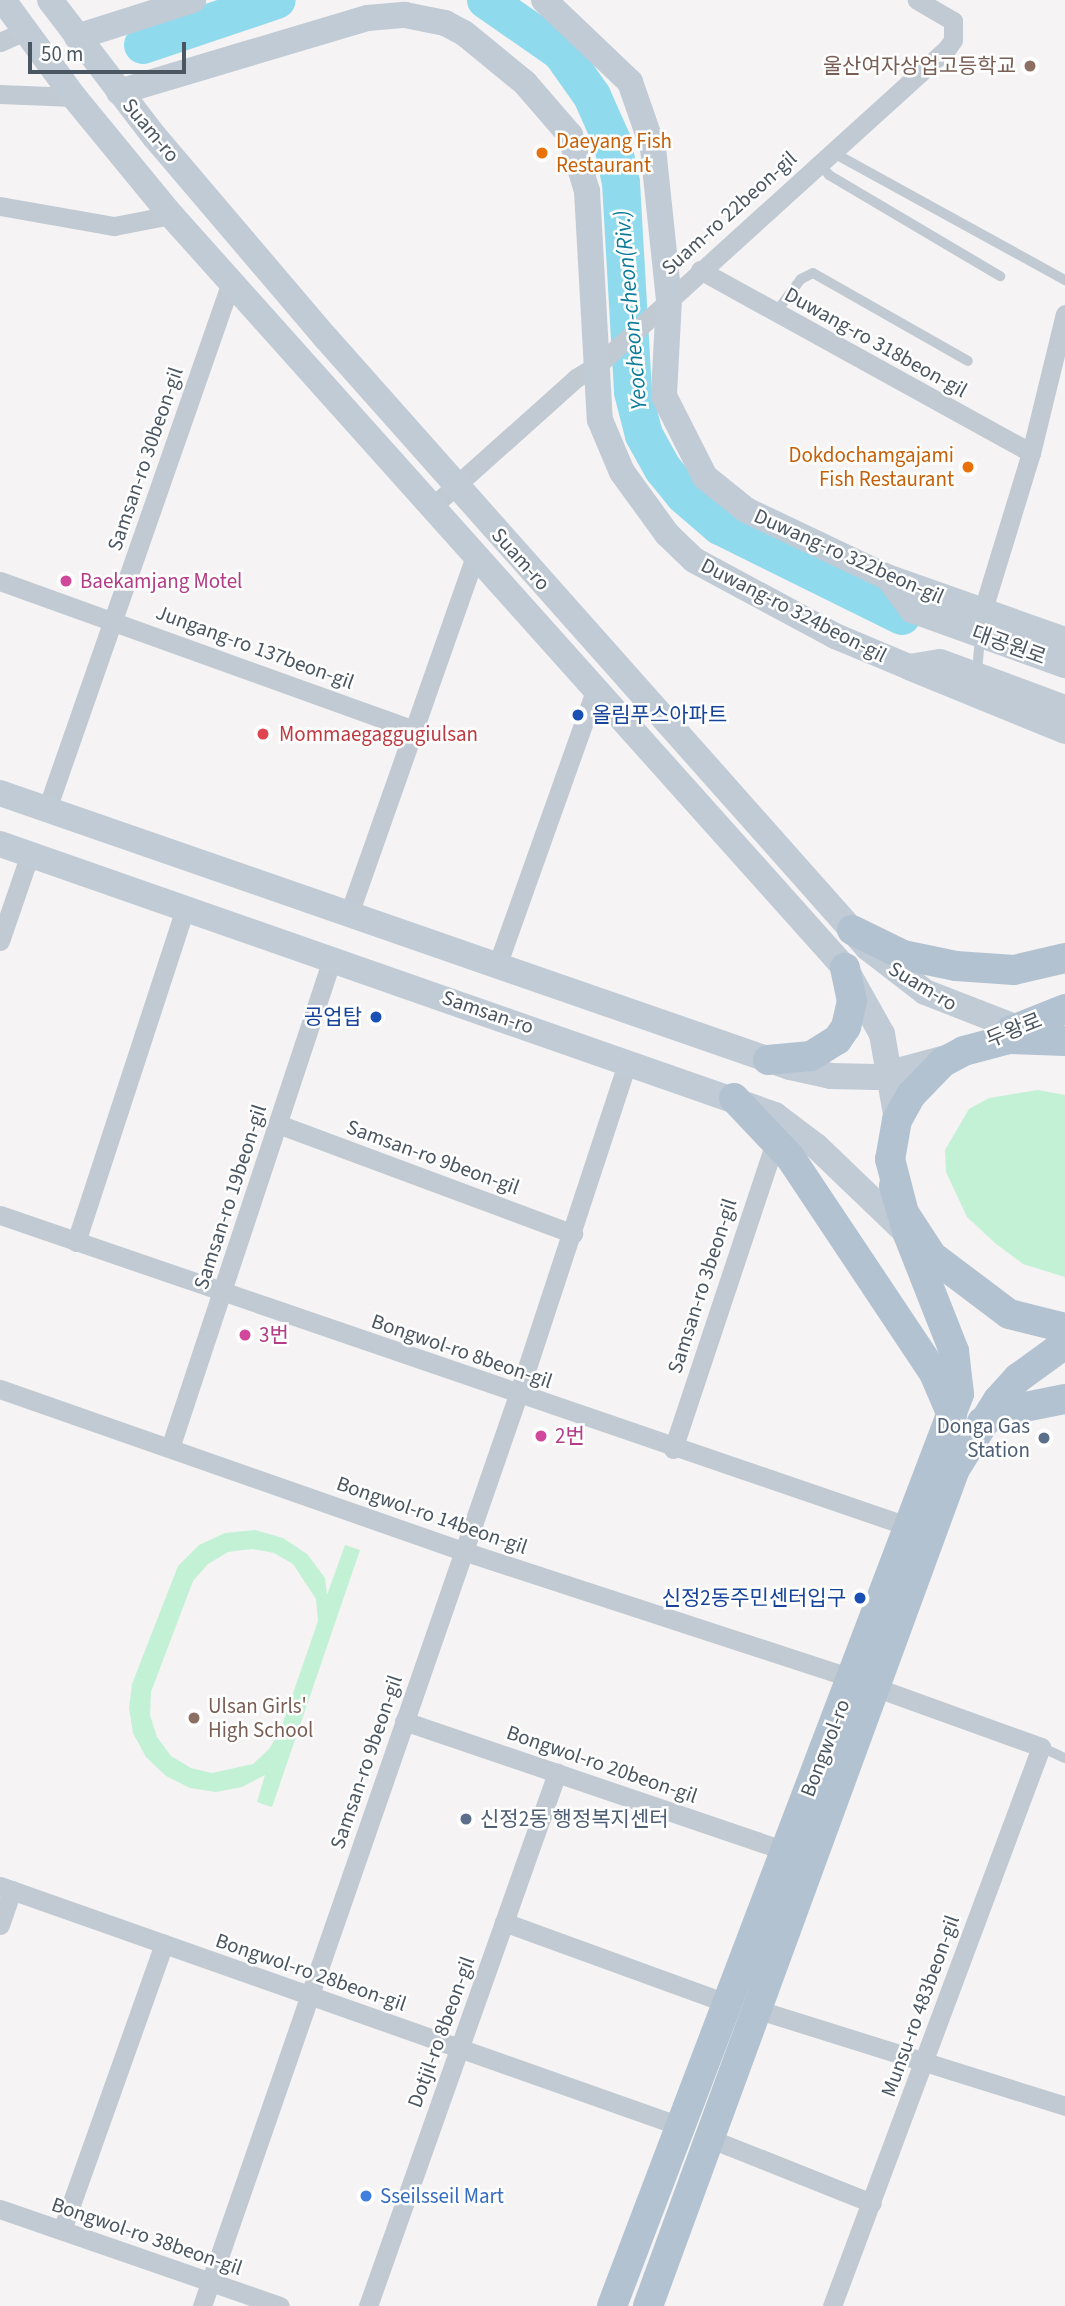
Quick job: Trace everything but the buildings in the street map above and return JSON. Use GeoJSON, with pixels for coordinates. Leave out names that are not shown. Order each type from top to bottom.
{"type":"FeatureCollection","features":[{"type":"Feature","properties":{"kind":"main road","name":"Suam-ro"},"geometry":{"type":"LineString","coordinates":[[3,0],[74,97],[171,215],[845,968],[869,1005],[893,1074],[897,1120]]}},
{"type":"Feature","properties":{"kind":"main road","name":"Suam-ro"},"geometry":{"type":"LineString","coordinates":[[50,0],[119,92],[455,486],[852,930],[886,965],[925,992],[1016,1029],[1060,1040]]}},
{"type":"Feature","properties":{"kind":"main road"},"geometry":{"type":"LineString","coordinates":[[77,37],[193,0]]}},
{"type":"Feature","properties":{"kind":"main road","name":"Duwang-ro 322beon-gil"},"geometry":{"type":"LineString","coordinates":[[544,0],[630,82],[653,148],[669,299],[664,396],[705,477],[746,510],[981,623],[1065,640]]}},
{"type":"Feature","properties":{"kind":"main road","name":"Duwang-ro 324beon-gil"},"geometry":{"type":"LineString","coordinates":[[119,92],[209,63],[368,18],[405,15],[445,23],[473,40],[525,83],[570,135],[587,191],[600,420],[622,472],[667,534],[694,560],[835,636],[1065,731]]}},
{"type":"Feature","properties":{"kind":"main road","name":"대공원로"},"geometry":{"type":"LineString","coordinates":[[981,623],[1065,665]]}},
{"type":"Feature","properties":{"kind":"main road","name":"Duwang-ro 324beon-gil"},"geometry":{"type":"LineString","coordinates":[[909,667],[940,662]]}},
{"type":"Feature","properties":{"kind":"main road","name":"대공원로"},"geometry":{"type":"LineString","coordinates":[[940,662],[1065,708]]}},
{"type":"Feature","properties":{"kind":"main road"},"geometry":{"type":"LineString","coordinates":[[0,793],[768,1060],[831,1076],[893,1074],[1009,1039],[1060,1040]]}},
{"type":"Feature","properties":{"kind":"main road","name":"Samsan-ro"},"geometry":{"type":"LineString","coordinates":[[0,844],[734,1098],[794,1126],[932,1256]]}},
{"type":"Feature","properties":{"kind":"main road"},"geometry":{"type":"LineString","coordinates":[[852,930],[895,952],[957,966],[1014,970],[1065,958]]}},
{"type":"Feature","properties":{"kind":"main road"},"geometry":{"type":"LineString","coordinates":[[768,1060],[811,1056],[837,1040],[851,1014],[851,987],[845,968]]}},
{"type":"Feature","properties":{"kind":"main road","name":"두왕로"},"geometry":{"type":"LineString","coordinates":[[964,1051],[1065,1009]]}},
{"type":"Feature","properties":{"kind":"main road"},"geometry":{"type":"LineString","coordinates":[[964,1051],[926,1076],[897,1120],[890,1159],[894,1186],[904,1213],[932,1256],[989,1302],[1032,1323],[1065,1330]]}},
{"type":"Feature","properties":{"kind":"main road"},"geometry":{"type":"LineString","coordinates":[[734,1098],[776,1139],[934,1373],[952,1415]]}},
{"type":"Feature","properties":{"kind":"main road","name":"Bongwol-ro"},"geometry":{"type":"LineString","coordinates":[[894,1186],[908,1234],[954,1351],[959,1394],[934,1496]]}},
{"type":"Feature","properties":{"kind":"main road","name":"Bongwol-ro"},"geometry":{"type":"LineString","coordinates":[[612,2306],[785,1851],[864,1683],[910,1527],[955,1469],[981,1422],[1018,1378],[1065,1344]]}},
{"type":"Feature","properties":{"kind":"main road"},"geometry":{"type":"LineString","coordinates":[[981,1422],[1005,1411],[1065,1399]]}},
{"type":"Feature","properties":{"kind":"main road"},"geometry":{"type":"LineString","coordinates":[[648,2306],[759,2010],[864,1683],[934,1496]]}},
{"type":"Feature","properties":{"kind":"street","name":"Suam-ro 22beon-gil"},"geometry":{"type":"LineString","coordinates":[[433,506],[576,379],[598,365],[824,157],[946,50],[955,31],[948,16],[917,0]]}},
{"type":"Feature","properties":{"kind":"street"},"geometry":{"type":"LineString","coordinates":[[0,43],[25,31]]}},
{"type":"Feature","properties":{"kind":"street"},"geometry":{"type":"LineString","coordinates":[[0,94],[74,97]]}},
{"type":"Feature","properties":{"kind":"street"},"geometry":{"type":"LineString","coordinates":[[0,206],[114,226],[171,215]]}},
{"type":"Feature","properties":{"kind":"street","name":"Duwang-ro 318beon-gil"},"geometry":{"type":"LineString","coordinates":[[700,270],[1031,453]]}},
{"type":"Feature","properties":{"kind":"street","name":"Samsan-ro 30beon-gil"},"geometry":{"type":"LineString","coordinates":[[47,809],[231,282]]}},
{"type":"Feature","properties":{"kind":"street"},"geometry":{"type":"LineString","coordinates":[[981,623],[1031,453],[1065,314]]}},
{"type":"Feature","properties":{"kind":"street"},"geometry":{"type":"LineString","coordinates":[[349,914],[476,554]]}},
{"type":"Feature","properties":{"kind":"street","name":"Jungang-ro 137beon-gil"},"geometry":{"type":"LineString","coordinates":[[0,581],[113,618],[414,730]]}},
{"type":"Feature","properties":{"kind":"street"},"geometry":{"type":"LineString","coordinates":[[498,966],[596,688]]}},
{"type":"Feature","properties":{"kind":"street"},"geometry":{"type":"LineString","coordinates":[[0,941],[30,854]]}},
{"type":"Feature","properties":{"kind":"street"},"geometry":{"type":"LineString","coordinates":[[76,1242],[185,908]]}},
{"type":"Feature","properties":{"kind":"street","name":"Samsan-ro 19beon-gil"},"geometry":{"type":"LineString","coordinates":[[170,1448],[332,959]]}},
{"type":"Feature","properties":{"kind":"street","name":"Samsan-ro 9beon-gil"},"geometry":{"type":"LineString","coordinates":[[202,2306],[518,1395],[628,1061]]}},
{"type":"Feature","properties":{"kind":"street","name":"Samsan-ro 9beon-gil"},"geometry":{"type":"LineString","coordinates":[[278,1124],[573,1234]]}},
{"type":"Feature","properties":{"kind":"street","name":"Samsan-ro 3beon-gil"},"geometry":{"type":"LineString","coordinates":[[673,1448],[776,1139]]}},
{"type":"Feature","properties":{"kind":"street","name":"Bongwol-ro 8beon-gil"},"geometry":{"type":"LineString","coordinates":[[0,1215],[518,1395],[910,1527]]}},
{"type":"Feature","properties":{"kind":"street","name":"Bongwol-ro 14beon-gil"},"geometry":{"type":"LineString","coordinates":[[0,1390],[463,1551],[864,1683],[1041,1747]]}},
{"type":"Feature","properties":{"kind":"street","name":"Bongwol-ro 20beon-gil"},"geometry":{"type":"LineString","coordinates":[[404,1721],[785,1851]]}},
{"type":"Feature","properties":{"kind":"street","name":"Munsu-ro 483beon-gil"},"geometry":{"type":"LineString","coordinates":[[832,2306],[1041,1747]]}},
{"type":"Feature","properties":{"kind":"street","name":"Dotjil-ro 8beon-gil"},"geometry":{"type":"LineString","coordinates":[[368,2306],[557,1773]]}},
{"type":"Feature","properties":{"kind":"street"},"geometry":{"type":"LineString","coordinates":[[0,1925],[6,1888]]}},
{"type":"Feature","properties":{"kind":"street","name":"Bongwol-ro 28beon-gil"},"geometry":{"type":"LineString","coordinates":[[6,1888],[680,2126]]}},
{"type":"Feature","properties":{"kind":"street"},"geometry":{"type":"LineString","coordinates":[[504,1922],[727,2003]]}},
{"type":"Feature","properties":{"kind":"street"},"geometry":{"type":"LineString","coordinates":[[62,2230],[164,1944]]}},
{"type":"Feature","properties":{"kind":"street"},"geometry":{"type":"LineString","coordinates":[[759,2010],[1065,2106]]}},
{"type":"Feature","properties":{"kind":"street"},"geometry":{"type":"LineString","coordinates":[[711,2139],[872,2203]]}},
{"type":"Feature","properties":{"kind":"street","name":"Bongwol-ro 38beon-gil"},"geometry":{"type":"LineString","coordinates":[[0,2209],[280,2306]]}},
{"type":"Feature","properties":{"kind":"lane"},"geometry":{"type":"LineString","coordinates":[[824,157],[829,175],[1000,276]]}},
{"type":"Feature","properties":{"kind":"lane"},"geometry":{"type":"LineString","coordinates":[[824,157],[1065,280]]}},
{"type":"Feature","properties":{"kind":"lane"},"geometry":{"type":"LineString","coordinates":[[776,312],[801,279],[813,273],[968,360]]}},
{"type":"Feature","properties":{"kind":"lane"},"geometry":{"type":"LineString","coordinates":[[976,674],[981,623]]}},
{"type":"Feature","properties":{"kind":"lane"},"geometry":{"type":"LineString","coordinates":[[1041,1747],[1065,1758]]}},
{"type":"Feature","properties":{"kind":"green space"},"geometry":{"type":"Polygon","coordinates":[[[1038,1090],[1065,1095],[1065,1277],[1023,1264],[995,1243],[967,1217],[946,1172],[945,1150],[969,1109],[989,1098],[1038,1090]]]}},
{"type":"Feature","properties":{"kind":"green space"},"geometry":{"type":"Polygon","coordinates":[[[255,1530],[283,1538],[307,1554],[325,1578],[327,1595],[345,1545],[360,1550],[272,1807],[257,1802],[265,1775],[242,1787],[216,1792],[190,1788],[166,1776],[146,1757],[133,1733],[129,1708],[132,1684],[178,1566],[199,1545],[225,1533],[255,1530]],[[252,1549],[228,1552],[208,1564],[193,1581],[151,1692],[150,1715],[157,1737],[171,1756],[191,1768],[212,1773],[253,1764],[269,1749],[280,1731],[318,1621],[316,1599],[293,1564],[274,1553],[252,1549]]]}},
{"type":"Feature","properties":{"kind":"waterway","name":"Yeocheon-cheon(Riv.)"},"geometry":{"type":"LineString","coordinates":[[143,45],[277,0]]}},
{"type":"Feature","properties":{"kind":"waterway","name":"Yeocheon-cheon(Riv.)"},"geometry":{"type":"LineString","coordinates":[[486,0],[561,52],[592,96],[612,141],[621,183],[633,392],[644,435],[663,469],[684,495],[720,526],[902,616]]}},
{"type":"Feature","properties":{"kind":"place","name":"울산여자상업고등학교"},"geometry":{"type":"Point","coordinates":[1030,66]}},
{"type":"Feature","properties":{"kind":"place","name":"Daeyang Fish Restaurant"},"geometry":{"type":"Point","coordinates":[542,153]}},
{"type":"Feature","properties":{"kind":"place","name":"Dokdochamgajami Fish Restaurant"},"geometry":{"type":"Point","coordinates":[968,467]}},
{"type":"Feature","properties":{"kind":"place","name":"Baekamjang Motel"},"geometry":{"type":"Point","coordinates":[66,581]}},
{"type":"Feature","properties":{"kind":"place","name":"올림푸스아파트"},"geometry":{"type":"Point","coordinates":[578,715]}},
{"type":"Feature","properties":{"kind":"place","name":"Mommaegaggugiulsan"},"geometry":{"type":"Point","coordinates":[263,734]}},
{"type":"Feature","properties":{"kind":"place","name":"공업탑"},"geometry":{"type":"Point","coordinates":[376,1017]}},
{"type":"Feature","properties":{"kind":"place","name":"3번"},"geometry":{"type":"Point","coordinates":[245,1335]}},
{"type":"Feature","properties":{"kind":"place","name":"2번"},"geometry":{"type":"Point","coordinates":[541,1436]}},
{"type":"Feature","properties":{"kind":"place","name":"Donga Gas Station"},"geometry":{"type":"Point","coordinates":[1044,1438]}},
{"type":"Feature","properties":{"kind":"place","name":"신정2동주민센터입구"},"geometry":{"type":"Point","coordinates":[860,1598]}},
{"type":"Feature","properties":{"kind":"place","name":"Ulsan Girls' High School"},"geometry":{"type":"Point","coordinates":[194,1718]}},
{"type":"Feature","properties":{"kind":"place","name":"신정2동 행정복지센터"},"geometry":{"type":"Point","coordinates":[466,1819]}},
{"type":"Feature","properties":{"kind":"place","name":"Sseilsseil Mart"},"geometry":{"type":"Point","coordinates":[366,2196]}}]}
